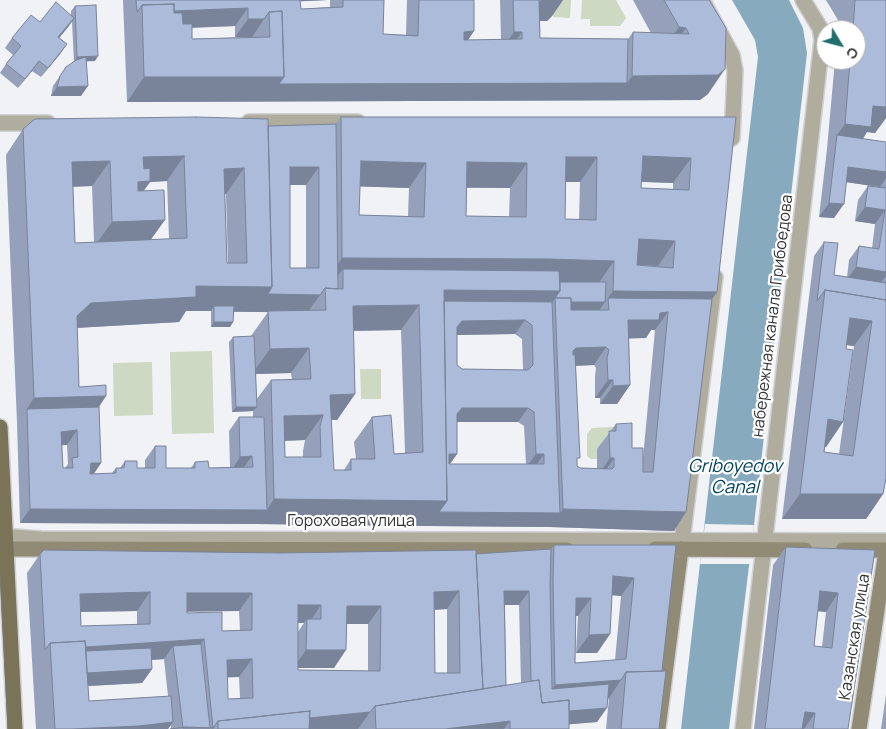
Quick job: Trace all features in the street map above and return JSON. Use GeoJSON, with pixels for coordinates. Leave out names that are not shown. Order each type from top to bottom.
{"type":"FeatureCollection","features":[{"type":"Feature","properties":{"kind":"main road"},"geometry":{"type":"LineString","coordinates":[[0,427],[3,542],[15,729]]}},
{"type":"Feature","properties":{"kind":"street"},"geometry":{"type":"LineString","coordinates":[[702,0],[732,54],[735,70],[734,121],[730,151]]}},
{"type":"Feature","properties":{"kind":"street","name":"набережная канала Грибоедова"},"geometry":{"type":"LineString","coordinates":[[743,729],[758,545],[822,40],[820,28],[804,0]]}},
{"type":"Feature","properties":{"kind":"street"},"geometry":{"type":"LineString","coordinates":[[718,121],[734,121]]}},
{"type":"Feature","properties":{"kind":"street"},"geometry":{"type":"LineString","coordinates":[[237,122],[374,122]]}},
{"type":"Feature","properties":{"kind":"street"},"geometry":{"type":"LineString","coordinates":[[0,123],[66,123]]}},
{"type":"Feature","properties":{"kind":"street"},"geometry":{"type":"LineString","coordinates":[[658,729],[718,258]]}},
{"type":"Feature","properties":{"kind":"street"},"geometry":{"type":"LineString","coordinates":[[758,545],[886,541]]}},
{"type":"Feature","properties":{"kind":"street","name":"Гороховая улица"},"geometry":{"type":"LineString","coordinates":[[3,542],[758,545]]}},
{"type":"Feature","properties":{"kind":"street"},"geometry":{"type":"LineString","coordinates":[[758,545],[886,550]]}},
{"type":"Feature","properties":{"kind":"street","name":"Казанская улица"},"geometry":{"type":"LineString","coordinates":[[859,729],[886,550]]}},
{"type":"Feature","properties":{"kind":"green space"},"geometry":{"type":"Polygon","coordinates":[[[553,0],[571,0],[570,18],[553,17],[553,0]]]}},
{"type":"Feature","properties":{"kind":"green space"},"geometry":{"type":"Polygon","coordinates":[[[582,0],[616,0],[626,18],[620,26],[590,26],[590,19],[581,19],[582,0]]]}},
{"type":"Feature","properties":{"kind":"green space"},"geometry":{"type":"Polygon","coordinates":[[[212,351],[214,433],[172,434],[170,352],[212,351]]]}},
{"type":"Feature","properties":{"kind":"green space"},"geometry":{"type":"Polygon","coordinates":[[[152,362],[153,415],[114,416],[113,363],[152,362]]]}},
{"type":"Feature","properties":{"kind":"green space"},"geometry":{"type":"Polygon","coordinates":[[[360,369],[381,369],[381,399],[361,399],[360,369]]]}},
{"type":"Feature","properties":{"kind":"green space"},"geometry":{"type":"Polygon","coordinates":[[[631,426],[597,450],[597,459],[591,459],[587,456],[587,434],[592,428],[631,426]]]}},
{"type":"Feature","properties":{"kind":"water","name":"Griboyedov Canal"},"geometry":{"type":"Polygon","coordinates":[[[732,0],[789,0],[803,28],[807,53],[729,729],[681,729],[758,57],[755,40],[732,0]]]}},
{"type":"Feature","properties":{"kind":"pier"},"geometry":{"type":"Polygon","coordinates":[[[705,524],[754,525],[750,564],[700,564],[705,524]]]}},
{"type":"Feature","properties":{"kind":"building"},"geometry":{"type":"Polygon","coordinates":[[[136,0],[300,0],[301,9],[343,7],[343,0],[384,0],[383,34],[418,36],[419,0],[474,0],[474,31],[464,32],[464,40],[522,39],[522,32],[514,32],[513,0],[539,0],[540,38],[628,39],[627,83],[279,84],[284,77],[282,11],[269,12],[264,19],[248,19],[248,8],[174,11],[174,4],[142,5],[137,12],[136,0]]]}},
{"type":"Feature","properties":{"kind":"building"},"geometry":{"type":"Polygon","coordinates":[[[664,0],[709,0],[726,28],[725,69],[718,75],[632,76],[633,32],[689,34],[686,28],[679,27],[664,0]]]}},
{"type":"Feature","properties":{"kind":"building"},"geometry":{"type":"Polygon","coordinates":[[[855,0],[886,0],[886,107],[873,106],[871,127],[845,124],[849,70],[866,70],[866,20],[854,20],[855,0]]]}},
{"type":"Feature","properties":{"kind":"building"},"geometry":{"type":"Polygon","coordinates":[[[56,2],[74,18],[58,37],[67,44],[48,68],[39,61],[25,79],[6,64],[21,46],[12,38],[31,15],[40,22],[56,2]]]}},
{"type":"Feature","properties":{"kind":"building"},"geometry":{"type":"Polygon","coordinates":[[[174,4],[174,13],[182,13],[183,24],[192,24],[192,39],[270,37],[269,12],[282,11],[284,77],[144,77],[142,5],[174,4]]]}},
{"type":"Feature","properties":{"kind":"building"},"geometry":{"type":"Polygon","coordinates":[[[96,5],[98,56],[77,57],[75,6],[96,5]]]}},
{"type":"Feature","properties":{"kind":"building"},"geometry":{"type":"Polygon","coordinates":[[[86,57],[88,86],[57,87],[60,76],[66,67],[76,60],[86,57]]]}},
{"type":"Feature","properties":{"kind":"building"},"geometry":{"type":"Polygon","coordinates":[[[196,117],[268,119],[272,287],[196,286],[196,297],[91,303],[77,316],[79,387],[106,385],[106,396],[34,398],[23,129],[35,119],[196,117]],[[184,156],[143,157],[144,169],[150,168],[150,181],[138,182],[138,191],[164,190],[165,220],[112,222],[110,161],[72,162],[75,243],[187,238],[184,156]],[[244,168],[224,169],[227,263],[247,263],[244,168]]]}},
{"type":"Feature","properties":{"kind":"building"},"geometry":{"type":"Polygon","coordinates":[[[341,117],[736,117],[717,292],[613,291],[614,261],[342,258],[341,117]],[[643,156],[641,188],[689,190],[691,158],[643,156]],[[566,157],[565,219],[596,220],[597,157],[566,157]],[[361,161],[359,215],[424,217],[426,163],[361,161]],[[467,162],[466,216],[526,217],[527,163],[467,162]],[[639,239],[637,265],[673,268],[675,241],[639,239]]]}},
{"type":"Feature","properties":{"kind":"building"},"geometry":{"type":"Polygon","coordinates":[[[336,124],[338,289],[325,288],[320,295],[268,294],[272,287],[268,126],[336,124]],[[290,167],[290,268],[319,268],[319,167],[290,167]]]}},
{"type":"Feature","properties":{"kind":"building"},"geometry":{"type":"Polygon","coordinates":[[[837,135],[886,142],[886,172],[848,167],[844,204],[829,203],[837,135]]]}},
{"type":"Feature","properties":{"kind":"building"},"geometry":{"type":"Polygon","coordinates":[[[868,186],[886,188],[886,272],[856,267],[859,246],[879,249],[885,210],[865,207],[868,186]]]}},
{"type":"Feature","properties":{"kind":"building"},"geometry":{"type":"Polygon","coordinates":[[[824,242],[838,243],[834,275],[886,283],[886,300],[825,290],[817,301],[824,242]]]}},
{"type":"Feature","properties":{"kind":"building"},"geometry":{"type":"Polygon","coordinates":[[[343,269],[559,271],[560,291],[444,290],[447,501],[274,499],[271,380],[311,379],[309,348],[270,349],[268,311],[326,310],[325,288],[343,289],[343,269]],[[419,305],[353,306],[355,394],[330,395],[334,470],[351,470],[351,459],[375,459],[372,417],[391,415],[394,454],[423,452],[419,305]],[[323,415],[284,416],[285,457],[321,457],[320,426],[323,415]]]}},
{"type":"Feature","properties":{"kind":"building"},"geometry":{"type":"Polygon","coordinates":[[[560,282],[606,282],[605,302],[571,302],[571,298],[555,298],[560,291],[560,282]]]}},
{"type":"Feature","properties":{"kind":"building"},"geometry":{"type":"Polygon","coordinates":[[[825,290],[886,300],[886,478],[883,494],[800,494],[825,290]],[[850,318],[846,349],[853,350],[843,422],[828,419],[824,452],[853,456],[872,321],[850,318]]]}},
{"type":"Feature","properties":{"kind":"building"},"geometry":{"type":"Polygon","coordinates":[[[555,298],[571,298],[571,310],[609,310],[608,298],[712,299],[686,512],[563,509],[555,298]],[[668,312],[660,313],[659,320],[628,320],[630,385],[613,386],[613,380],[608,380],[607,358],[609,350],[606,347],[576,348],[573,351],[573,355],[575,355],[580,458],[577,458],[577,466],[580,468],[612,469],[614,467],[614,458],[610,458],[609,431],[616,431],[616,424],[632,423],[632,448],[643,448],[643,472],[653,472],[668,312]]]}},
{"type":"Feature","properties":{"kind":"building"},"geometry":{"type":"Polygon","coordinates":[[[444,301],[552,302],[560,513],[439,512],[447,501],[444,301]],[[525,320],[462,321],[457,327],[457,365],[462,369],[528,370],[533,365],[532,325],[525,320]],[[462,408],[457,414],[457,454],[449,454],[449,464],[544,464],[544,454],[536,454],[534,412],[528,408],[462,408]]]}},
{"type":"Feature","properties":{"kind":"building"},"geometry":{"type":"Polygon","coordinates":[[[214,306],[234,306],[233,322],[214,322],[214,306]]]}},
{"type":"Feature","properties":{"kind":"building"},"geometry":{"type":"Polygon","coordinates":[[[254,336],[257,407],[236,407],[233,337],[254,336]]]}},
{"type":"Feature","properties":{"kind":"building"},"geometry":{"type":"Polygon","coordinates":[[[99,407],[101,463],[91,463],[90,474],[116,473],[116,468],[124,468],[125,461],[137,461],[137,468],[155,468],[155,446],[166,446],[166,468],[195,468],[195,462],[208,461],[209,468],[253,467],[252,456],[240,457],[239,417],[264,417],[267,510],[30,509],[27,409],[99,407]],[[77,430],[61,432],[63,468],[73,468],[72,458],[78,457],[77,430]]]}},
{"type":"Feature","properties":{"kind":"building"},"geometry":{"type":"Polygon","coordinates":[[[554,545],[676,545],[662,671],[626,672],[621,680],[555,685],[554,545]],[[613,576],[610,634],[589,635],[591,598],[576,598],[575,663],[626,659],[634,578],[613,576]]]}},
{"type":"Feature","properties":{"kind":"building"},"geometry":{"type":"Polygon","coordinates":[[[786,547],[875,550],[848,729],[813,729],[815,713],[805,712],[802,729],[765,729],[786,547]],[[820,591],[814,646],[832,648],[838,593],[820,591]]]}},
{"type":"Feature","properties":{"kind":"building"},"geometry":{"type":"Polygon","coordinates":[[[551,549],[552,689],[609,684],[607,708],[569,711],[569,700],[542,703],[539,680],[531,681],[529,591],[504,591],[506,685],[483,689],[476,554],[551,549]]]}},
{"type":"Feature","properties":{"kind":"building"},"geometry":{"type":"Polygon","coordinates":[[[44,550],[280,553],[476,550],[483,689],[375,706],[370,712],[309,718],[310,711],[218,721],[213,728],[204,639],[86,647],[85,641],[50,643],[45,650],[40,554],[44,550]],[[459,591],[434,592],[435,673],[460,673],[459,591]],[[150,592],[80,594],[81,626],[150,624],[150,592]],[[187,593],[187,613],[222,612],[222,631],[252,630],[252,593],[187,593]],[[298,605],[298,670],[380,671],[381,606],[347,606],[346,650],[306,650],[307,619],[321,619],[321,605],[298,605]],[[252,659],[227,660],[228,699],[253,698],[252,659]]]}},
{"type":"Feature","properties":{"kind":"building"},"geometry":{"type":"Polygon","coordinates":[[[85,641],[89,701],[171,696],[173,722],[139,726],[55,729],[50,643],[85,641]]]}},
{"type":"Feature","properties":{"kind":"building"},"geometry":{"type":"Polygon","coordinates":[[[201,644],[210,728],[183,728],[173,646],[201,644]]]}},
{"type":"Feature","properties":{"kind":"building"},"geometry":{"type":"Polygon","coordinates":[[[151,648],[152,669],[87,673],[86,651],[151,648]]]}},
{"type":"Feature","properties":{"kind":"building"},"geometry":{"type":"Polygon","coordinates":[[[666,671],[659,729],[621,729],[626,672],[666,671]]]}},
{"type":"Feature","properties":{"kind":"building"},"geometry":{"type":"Polygon","coordinates":[[[539,680],[542,703],[569,700],[569,729],[510,729],[510,721],[445,729],[376,729],[375,706],[539,680]]]}},
{"type":"Feature","properties":{"kind":"building"},"geometry":{"type":"Polygon","coordinates":[[[310,711],[309,729],[218,729],[218,721],[310,711]]]}},
{"type":"Feature","properties":{"kind":"building"},"geometry":{"type":"Polygon","coordinates":[[[186,727],[213,728],[213,729],[170,729],[186,727]]]}},
{"type":"Feature","properties":{"kind":"tram line"},"geometry":{"type":"LineString","coordinates":[[0,573],[8,729]]}}]}
